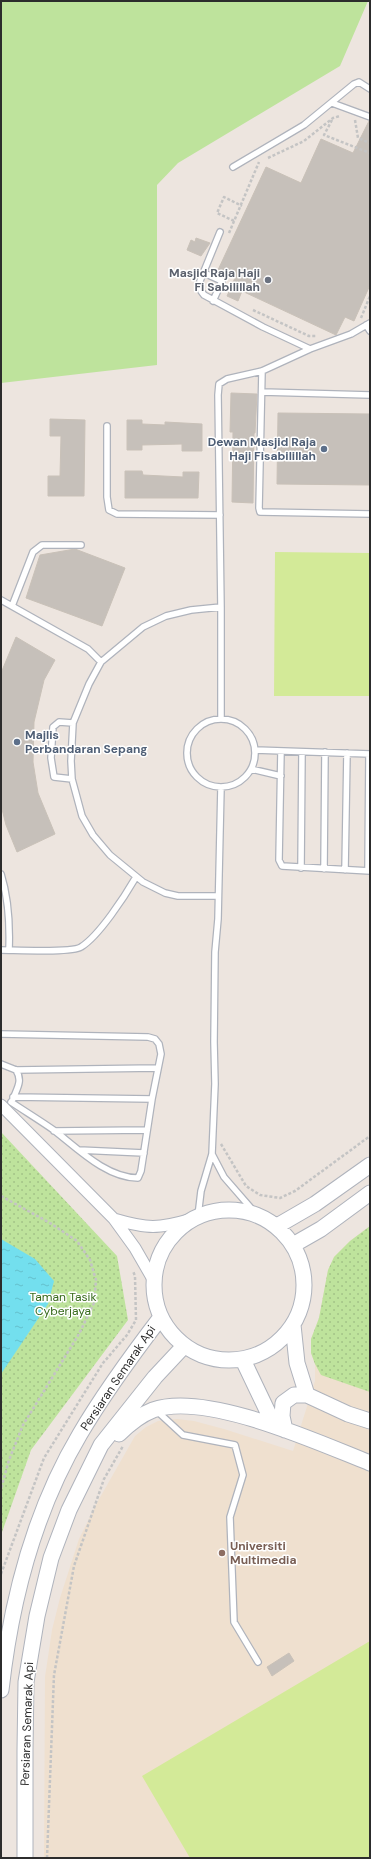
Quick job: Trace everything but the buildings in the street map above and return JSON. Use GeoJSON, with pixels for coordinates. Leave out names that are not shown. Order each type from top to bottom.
{"type":"FeatureCollection","features":[{"type":"Feature","properties":{"kind":"main road"},"geometry":{"type":"LineString","coordinates":[[277,1226],[315,1204],[370,1165]]}},
{"type":"Feature","properties":{"kind":"main road"},"geometry":{"type":"LineString","coordinates":[[293,1245],[321,1229],[370,1194]]}},
{"type":"Feature","properties":{"kind":"main road","name":"Persiaran Semarak Api"},"geometry":{"type":"LineString","coordinates":[[228,1209],[243,1210],[257,1215],[277,1226],[293,1245],[302,1264],[304,1285],[302,1306],[293,1325],[280,1341],[263,1353],[244,1360],[223,1361],[202,1356],[184,1346],[171,1333],[161,1317],[155,1299],[154,1280],[157,1262],[165,1245],[177,1230],[195,1217],[212,1211],[228,1209]]}},
{"type":"Feature","properties":{"kind":"main road","name":"Persiaran Semarak Api"},"geometry":{"type":"LineString","coordinates":[[1,1690],[8,1634],[14,1605],[25,1560],[45,1507],[66,1460],[80,1435],[114,1380],[161,1317]]}},
{"type":"Feature","properties":{"kind":"main road"},"geometry":{"type":"LineString","coordinates":[[293,1325],[297,1363],[307,1396]]}},
{"type":"Feature","properties":{"kind":"main road","name":"Persiaran Semarak Api"},"geometry":{"type":"LineString","coordinates":[[25,1858],[26,1682],[31,1647],[43,1587],[51,1558],[70,1510],[101,1445],[145,1389],[184,1346]]}},
{"type":"Feature","properties":{"kind":"main road"},"geometry":{"type":"LineString","coordinates":[[244,1360],[280,1427]]}},
{"type":"Feature","properties":{"kind":"main road"},"geometry":{"type":"LineString","coordinates":[[280,1427],[283,1403],[294,1395],[307,1396],[348,1414],[370,1421]]}},
{"type":"Feature","properties":{"kind":"main road"},"geometry":{"type":"LineString","coordinates":[[90,1466],[129,1424],[143,1414],[155,1409],[170,1407],[200,1408],[280,1427],[370,1463]]}},
{"type":"Feature","properties":{"kind":"street"},"geometry":{"type":"LineString","coordinates":[[8,1103],[114,1218],[135,1248],[154,1280]]}},
{"type":"Feature","properties":{"kind":"street"},"geometry":{"type":"LineString","coordinates":[[114,1218],[140,1227],[167,1227],[195,1217]]}},
{"type":"Feature","properties":{"kind":"lane"},"geometry":{"type":"LineString","coordinates":[[234,167],[304,125],[354,84],[359,82],[370,90]]}},
{"type":"Feature","properties":{"kind":"lane"},"geometry":{"type":"LineString","coordinates":[[332,103],[370,117]]}},
{"type":"Feature","properties":{"kind":"lane"},"geometry":{"type":"LineString","coordinates":[[220,232],[200,281],[201,291],[204,296],[262,327],[310,348]]}},
{"type":"Feature","properties":{"kind":"lane"},"geometry":{"type":"LineString","coordinates":[[204,273],[222,281],[212,301]]}},
{"type":"Feature","properties":{"kind":"lane"},"geometry":{"type":"LineString","coordinates":[[222,719],[219,384],[227,379],[262,371],[310,348],[351,334],[368,324],[370,331]]}},
{"type":"Feature","properties":{"kind":"lane"},"geometry":{"type":"LineString","coordinates":[[262,371],[260,512],[370,514]]}},
{"type":"Feature","properties":{"kind":"lane"},"geometry":{"type":"LineString","coordinates":[[262,392],[370,395]]}},
{"type":"Feature","properties":{"kind":"lane"},"geometry":{"type":"LineString","coordinates":[[107,426],[107,497],[109,510],[117,514],[220,515]]}},
{"type":"Feature","properties":{"kind":"lane"},"geometry":{"type":"LineString","coordinates":[[12,606],[33,552],[42,544],[81,545]]}},
{"type":"Feature","properties":{"kind":"lane"},"geometry":{"type":"LineString","coordinates":[[1,600],[88,649],[101,662]]}},
{"type":"Feature","properties":{"kind":"lane"},"geometry":{"type":"LineString","coordinates":[[218,896],[178,896],[165,893],[136,877],[110,855],[93,835],[82,816],[72,779],[71,760],[73,723],[89,684],[101,662],[143,627],[166,616],[191,610],[221,607]]}},
{"type":"Feature","properties":{"kind":"lane"},"geometry":{"type":"LineString","coordinates":[[222,719],[237,723],[244,728],[249,735],[254,750],[251,769],[246,776],[230,786],[220,787],[209,785],[199,779],[191,770],[187,758],[187,746],[192,735],[200,726],[210,721],[222,719]]}},
{"type":"Feature","properties":{"kind":"lane"},"geometry":{"type":"LineString","coordinates":[[72,779],[54,777],[51,758],[52,727],[60,722],[73,723]]}},
{"type":"Feature","properties":{"kind":"lane"},"geometry":{"type":"LineString","coordinates":[[254,750],[370,754],[369,870],[282,866],[279,860],[281,751]]}},
{"type":"Feature","properties":{"kind":"lane"},"geometry":{"type":"LineString","coordinates":[[301,868],[302,752]]}},
{"type":"Feature","properties":{"kind":"lane"},"geometry":{"type":"LineString","coordinates":[[324,869],[325,752]]}},
{"type":"Feature","properties":{"kind":"lane"},"geometry":{"type":"LineString","coordinates":[[345,870],[347,753]]}},
{"type":"Feature","properties":{"kind":"lane"},"geometry":{"type":"LineString","coordinates":[[251,769],[281,776]]}},
{"type":"Feature","properties":{"kind":"lane"},"geometry":{"type":"LineString","coordinates":[[195,1217],[212,1154],[215,1084],[215,952],[218,896],[220,787]]}},
{"type":"Feature","properties":{"kind":"lane"},"geometry":{"type":"LineString","coordinates":[[1,874],[7,893],[10,922],[9,950]]}},
{"type":"Feature","properties":{"kind":"lane"},"geometry":{"type":"LineString","coordinates":[[1,950],[64,951],[81,948],[96,933],[129,889],[136,877]]}},
{"type":"Feature","properties":{"kind":"lane"},"geometry":{"type":"LineString","coordinates":[[1,1034],[148,1037],[155,1039],[159,1044],[161,1054],[157,1068],[141,1172],[138,1178],[130,1178],[106,1168],[54,1131],[8,1103]]}},
{"type":"Feature","properties":{"kind":"lane"},"geometry":{"type":"LineString","coordinates":[[1,1064],[16,1070],[157,1068]]}},
{"type":"Feature","properties":{"kind":"lane"},"geometry":{"type":"LineString","coordinates":[[8,1103],[20,1083],[16,1070]]}},
{"type":"Feature","properties":{"kind":"lane"},"geometry":{"type":"LineString","coordinates":[[8,1103],[152,1098]]}},
{"type":"Feature","properties":{"kind":"lane"},"geometry":{"type":"LineString","coordinates":[[54,1131],[147,1130]]}},
{"type":"Feature","properties":{"kind":"lane"},"geometry":{"type":"LineString","coordinates":[[79,1150],[144,1154]]}},
{"type":"Feature","properties":{"kind":"lane"},"geometry":{"type":"LineString","coordinates":[[212,1154],[224,1177],[257,1215]]}},
{"type":"Feature","properties":{"kind":"lane"},"geometry":{"type":"LineString","coordinates":[[155,1409],[183,1435],[235,1445],[243,1475],[230,1517],[234,1622],[258,1662]]}},
{"type":"Feature","properties":{"kind":"path"},"geometry":{"type":"LineString","coordinates":[[258,163],[304,141],[333,118],[341,116]]}},
{"type":"Feature","properties":{"kind":"path"},"geometry":{"type":"LineString","coordinates":[[349,117],[355,120],[358,138],[370,143]]}},
{"type":"Feature","properties":{"kind":"path"},"geometry":{"type":"LineString","coordinates":[[333,118],[324,135],[370,153]]}},
{"type":"Feature","properties":{"kind":"path"},"geometry":{"type":"LineString","coordinates":[[229,234],[242,206],[264,149]]}},
{"type":"Feature","properties":{"kind":"path"},"geometry":{"type":"LineString","coordinates":[[234,221],[217,213],[224,197],[242,206]]}},
{"type":"Feature","properties":{"kind":"path"},"geometry":{"type":"LineString","coordinates":[[358,324],[370,296]]}},
{"type":"Feature","properties":{"kind":"path"},"geometry":{"type":"LineString","coordinates":[[246,307],[310,336],[321,336]]}},
{"type":"Feature","properties":{"kind":"path"},"geometry":{"type":"LineString","coordinates":[[213,1130],[246,1186],[260,1195],[280,1198],[295,1190],[370,1136]]}},
{"type":"Feature","properties":{"kind":"path"},"geometry":{"type":"LineString","coordinates":[[1,1196],[50,1223],[76,1241],[90,1260],[96,1280],[94,1303],[79,1334],[23,1425],[9,1460],[1,1489]]}},
{"type":"Feature","properties":{"kind":"path"},"geometry":{"type":"LineString","coordinates":[[1,1574],[44,1458],[103,1363],[127,1335],[136,1320],[135,1276],[133,1270]]}},
{"type":"Feature","properties":{"kind":"path"},"geometry":{"type":"LineString","coordinates":[[47,1858],[54,1675],[74,1566],[104,1479],[126,1443]]}},
{"type":"Feature","properties":{"kind":"shaded area","name":"Universiti Multimedia"},"geometry":{"type":"Polygon","coordinates":[[[370,1226],[370,1858],[44,1858],[45,1677],[52,1630],[60,1598],[79,1539],[98,1501],[135,1436],[146,1427],[158,1421],[177,1419],[194,1421],[293,1451],[315,1381],[315,1364],[311,1353],[311,1339],[319,1318],[328,1270],[334,1257],[350,1241],[370,1226]]]}},
{"type":"Feature","properties":{"kind":"green space"},"geometry":{"type":"Polygon","coordinates":[[[1,1],[368,1],[340,66],[178,163],[157,185],[157,365],[1,383],[1,1]]]}},
{"type":"Feature","properties":{"kind":"green space"},"geometry":{"type":"Polygon","coordinates":[[[275,552],[370,553],[370,696],[274,696],[275,552]]]}},
{"type":"Feature","properties":{"kind":"green space","name":"Taman Tasik Cyberjaya"},"geometry":{"type":"Polygon","coordinates":[[[1,1132],[117,1256],[128,1320],[31,1450],[1,1535],[1,1132]]]}},
{"type":"Feature","properties":{"kind":"green space"},"geometry":{"type":"Polygon","coordinates":[[[370,1226],[370,1392],[321,1375],[311,1353],[311,1339],[319,1318],[328,1270],[334,1257],[350,1241],[370,1226]]]}},
{"type":"Feature","properties":{"kind":"green space"},"geometry":{"type":"Polygon","coordinates":[[[370,1641],[370,1858],[190,1858],[142,1776],[370,1641]]]}},
{"type":"Feature","properties":{"kind":"water"},"geometry":{"type":"Polygon","coordinates":[[[1,1239],[35,1259],[54,1281],[48,1304],[1,1374],[1,1239]]]}},
{"type":"Feature","properties":{"kind":"place","name":"Masjid Raja Haji Fi Sabilillah"},"geometry":{"type":"Point","coordinates":[268,280]}},
{"type":"Feature","properties":{"kind":"place","name":"Dewan Masjid Raja Haji Fisabilillah"},"geometry":{"type":"Point","coordinates":[324,449]}},
{"type":"Feature","properties":{"kind":"place","name":"Majlis Perbandaran Sepang"},"geometry":{"type":"Point","coordinates":[17,742]}},
{"type":"Feature","properties":{"kind":"place","name":"Universiti Multimedia"},"geometry":{"type":"Point","coordinates":[222,1553]}}]}
